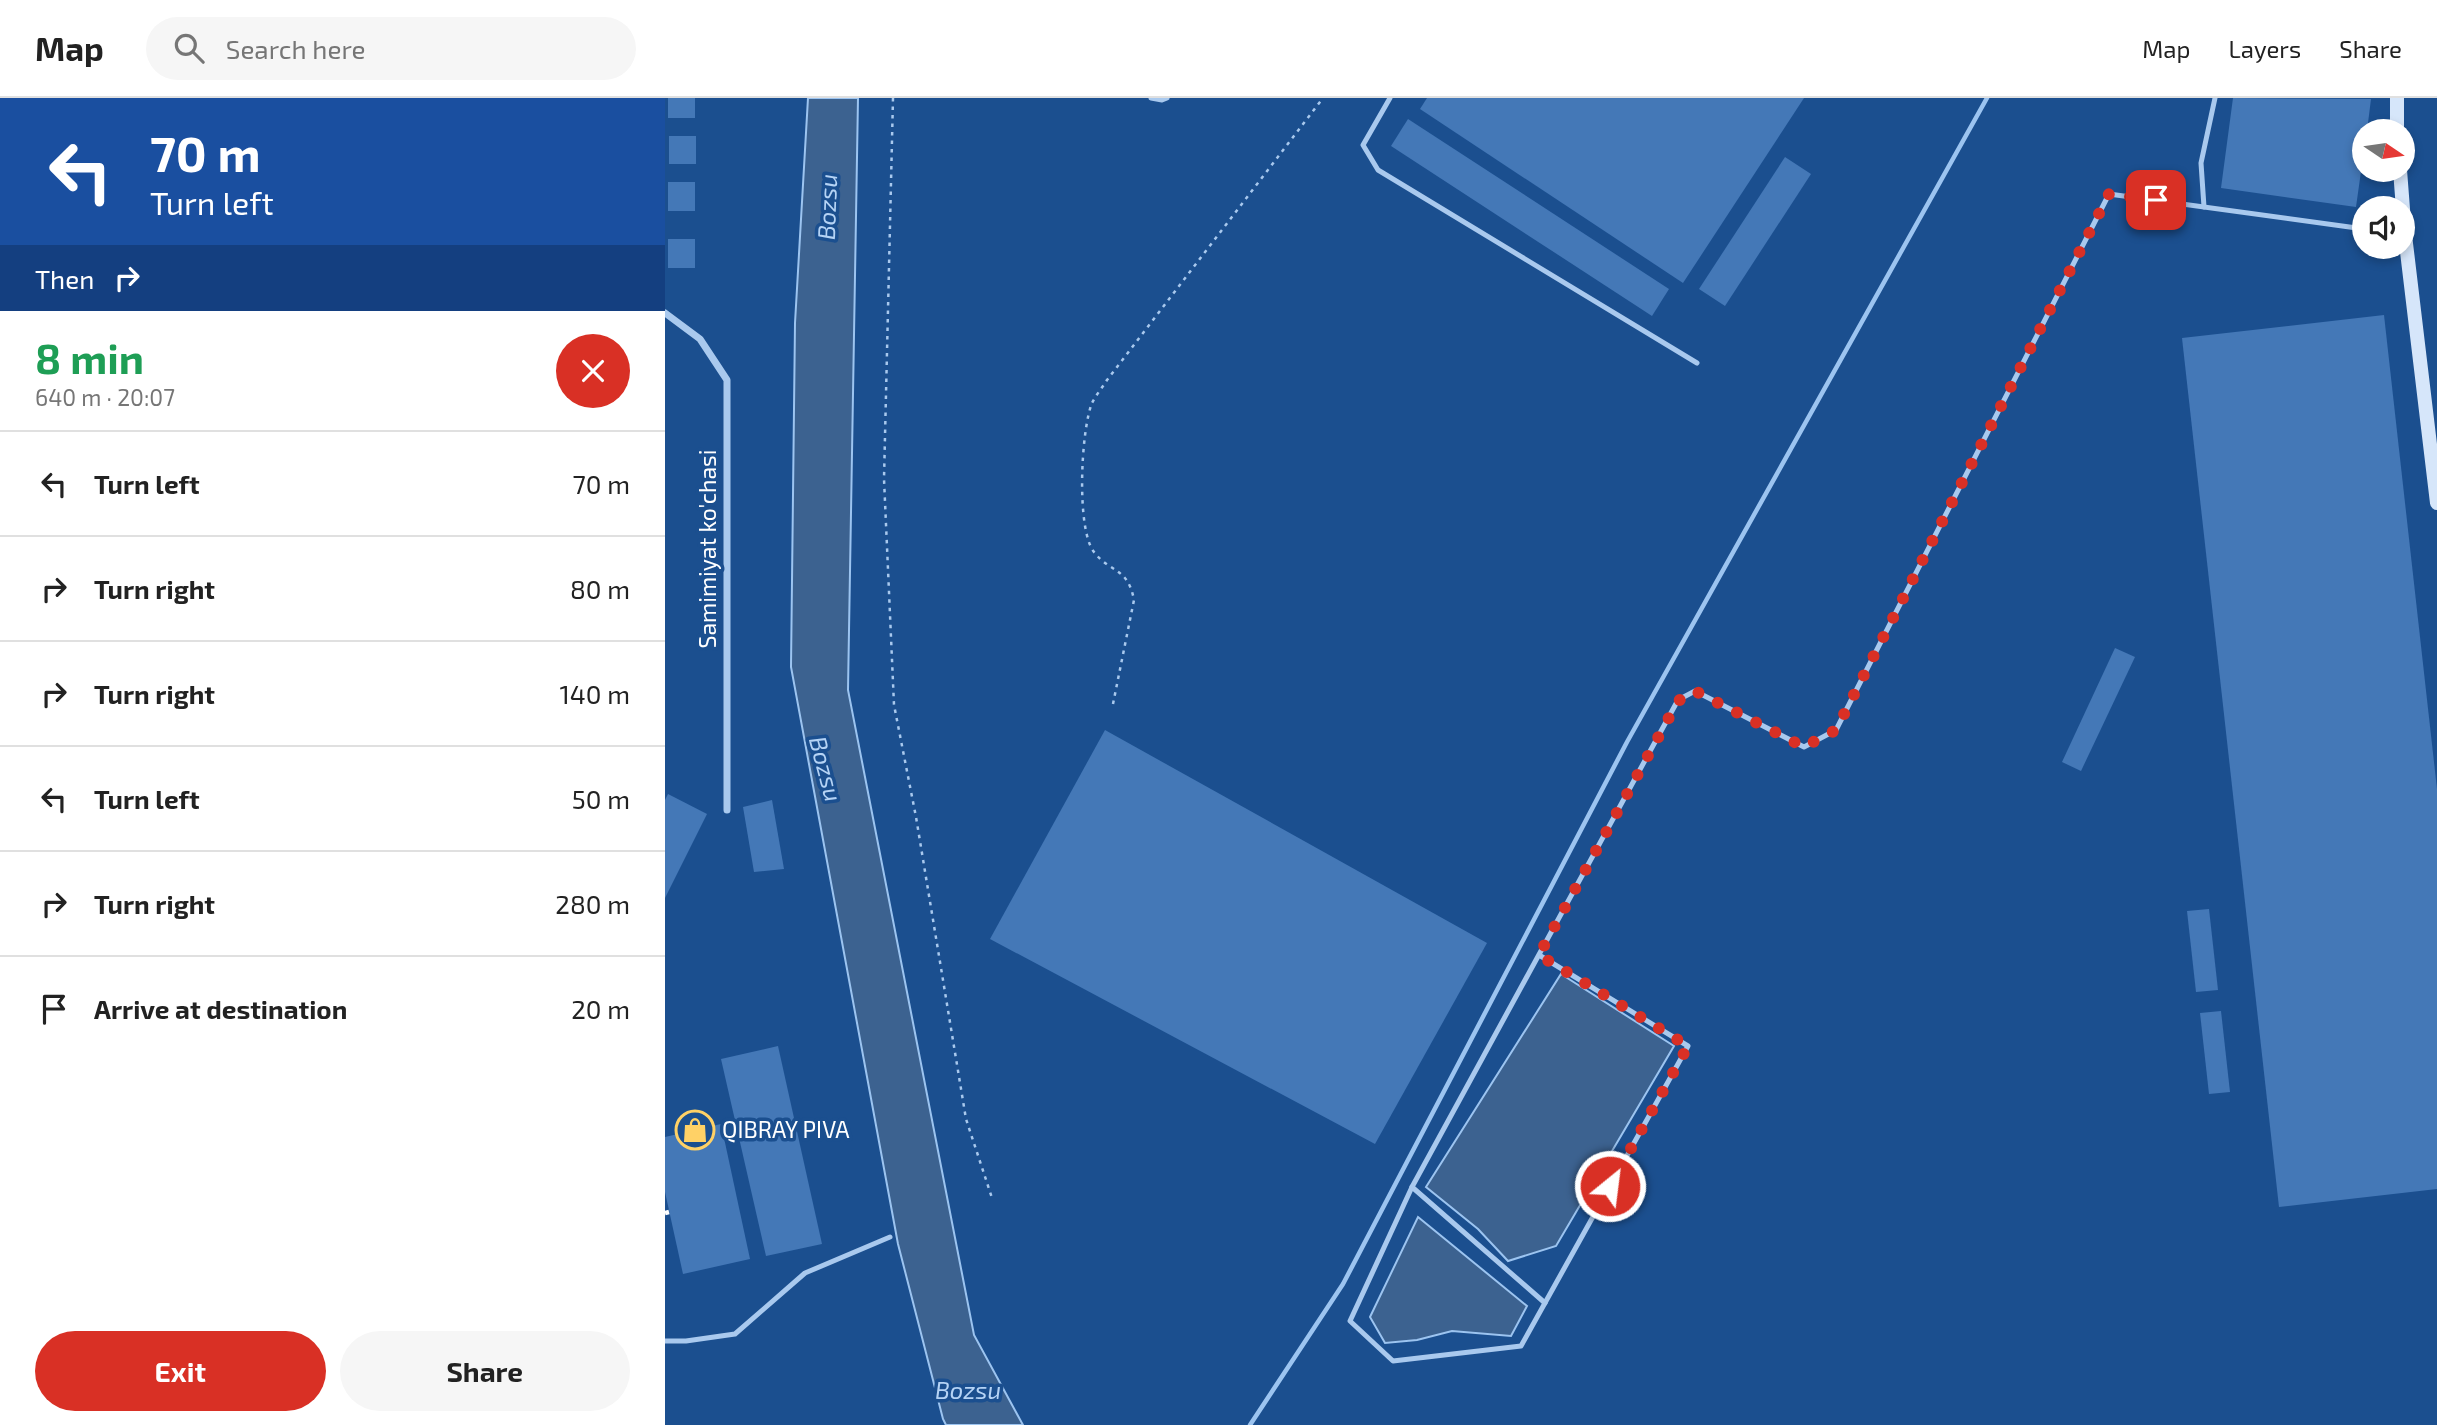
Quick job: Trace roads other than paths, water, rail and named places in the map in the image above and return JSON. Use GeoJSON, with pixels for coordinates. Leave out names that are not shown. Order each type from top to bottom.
{"type":"FeatureCollection","features":[{"type":"Feature","properties":{"kind":"main road"},"geometry":{"type":"LineString","coordinates":[[2397,98],[2397,119]]}},
{"type":"Feature","properties":{"kind":"main road"},"geometry":{"type":"LineString","coordinates":[[2407,259],[2437,503]]}},
{"type":"Feature","properties":{"kind":"street","name":"Samimiyat ko'chasi"},"geometry":{"type":"LineString","coordinates":[[665,313],[700,339],[727,380],[727,810]]}},
{"type":"Feature","properties":{"kind":"lane"},"geometry":{"type":"LineString","coordinates":[[1151,98],[1167,98]]}},
{"type":"Feature","properties":{"kind":"lane"},"geometry":{"type":"LineString","coordinates":[[1390,98],[1363,145],[1378,170],[1696,363]]}},
{"type":"Feature","properties":{"kind":"lane"},"geometry":{"type":"LineString","coordinates":[[2204,207],[2201,163],[2215,98]]}},
{"type":"Feature","properties":{"kind":"lane"},"geometry":{"type":"LineString","coordinates":[[1539,955],[1688,1046],[1521,1346],[1392,1361],[1350,1321],[1412,1187],[1678,701],[1695,691],[1804,747],[1836,730],[2109,194],[2352,227]]}},
{"type":"Feature","properties":{"kind":"lane"},"geometry":{"type":"LineString","coordinates":[[1412,1187],[1545,1303]]}},
{"type":"Feature","properties":{"kind":"lane"},"geometry":{"type":"LineString","coordinates":[[665,1340],[686,1341],[735,1334],[805,1273],[890,1237]]}},
{"type":"Feature","properties":{"kind":"water","name":"Bozsu"},"geometry":{"type":"Polygon","coordinates":[[[808,98],[858,98],[848,690],[974,1335],[1023,1425],[946,1425],[943,1419],[898,1244],[791,667],[795,323],[808,98]]]}},
{"type":"Feature","properties":{"kind":"water"},"geometry":{"type":"Polygon","coordinates":[[[1561,974],[1674,1046],[1556,1246],[1508,1261],[1478,1229],[1426,1187],[1561,974]]]}},
{"type":"Feature","properties":{"kind":"water"},"geometry":{"type":"Polygon","coordinates":[[[1418,1217],[1527,1306],[1511,1336],[1452,1331],[1417,1340],[1385,1343],[1370,1317],[1418,1217]]]}},
{"type":"Feature","properties":{"kind":"waterway"},"geometry":{"type":"LineString","coordinates":[[1250,1425],[1343,1284],[1627,742],[1987,98]]}},
{"type":"Feature","properties":{"kind":"railway"},"geometry":{"type":"LineString","coordinates":[[665,1213],[669,1212]]}},
{"type":"Feature","properties":{"kind":"place","name":"QIBRAY PIVA"},"geometry":{"type":"Point","coordinates":[695,1130]}}]}
